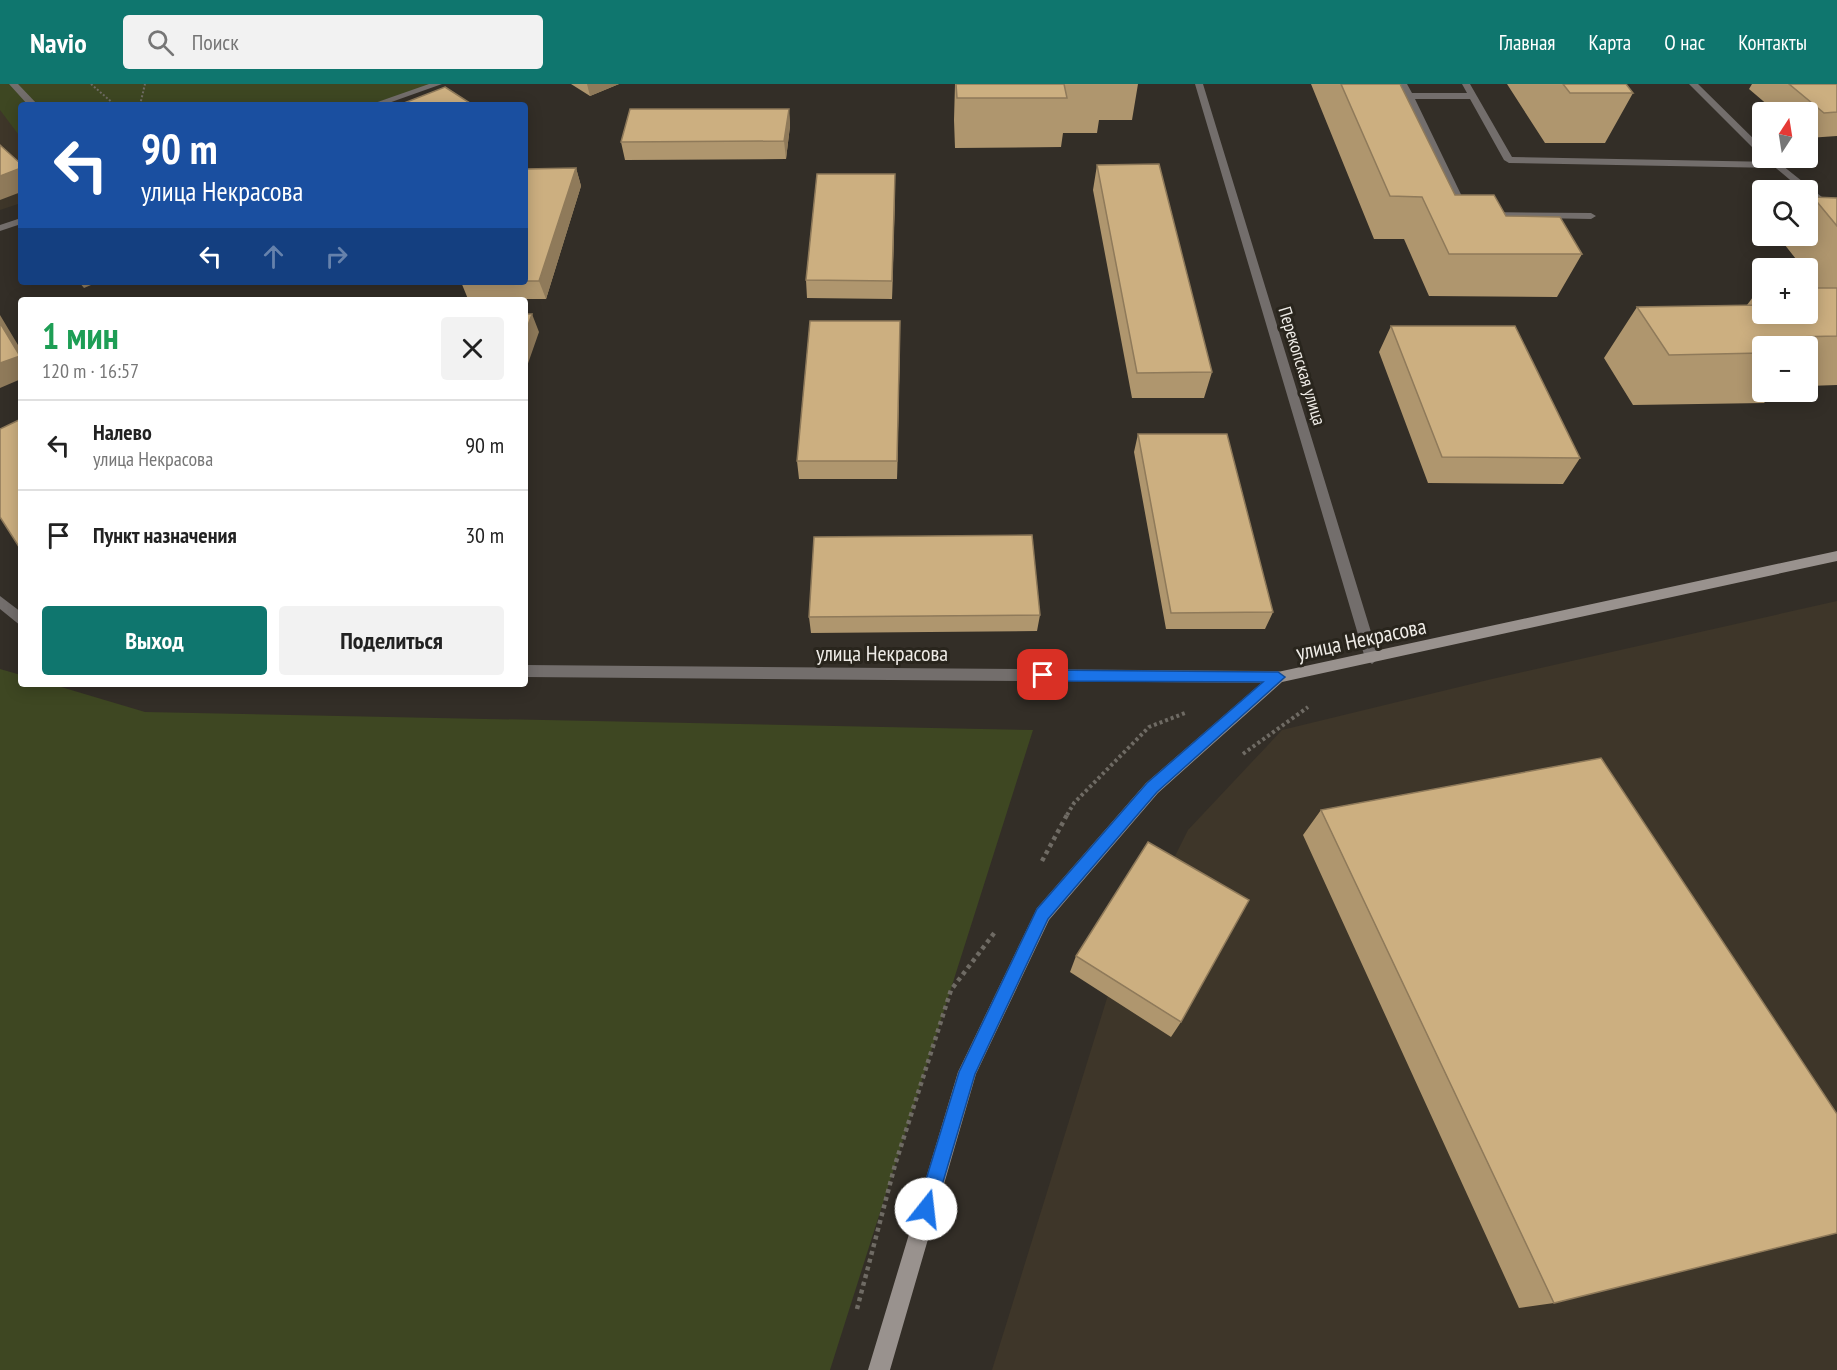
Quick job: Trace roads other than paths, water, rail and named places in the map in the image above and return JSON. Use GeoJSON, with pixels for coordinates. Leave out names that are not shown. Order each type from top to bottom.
{"type":"FeatureCollection","features":[{"type":"Feature","properties":{"kind":"street"},"geometry":{"type":"LineString","coordinates":[[13,84],[30,102]]}},
{"type":"Feature","properties":{"kind":"street"},"geometry":{"type":"LineString","coordinates":[[383,102],[438,84]]}},
{"type":"Feature","properties":{"kind":"street","name":"Перекопская улица"},"geometry":{"type":"LineString","coordinates":[[1199,84],[1372,658]]}},
{"type":"Feature","properties":{"kind":"street"},"geometry":{"type":"LineString","coordinates":[[1403,84],[1465,213],[1591,216]]}},
{"type":"Feature","properties":{"kind":"street"},"geometry":{"type":"LineString","coordinates":[[1466,84],[1509,160],[1752,161]]}},
{"type":"Feature","properties":{"kind":"street"},"geometry":{"type":"LineString","coordinates":[[1693,84],[1752,142]]}},
{"type":"Feature","properties":{"kind":"street"},"geometry":{"type":"LineString","coordinates":[[1408,96],[1473,96]]}},
{"type":"Feature","properties":{"kind":"street"},"geometry":{"type":"LineString","coordinates":[[1781,168],[1837,214]]}},
{"type":"Feature","properties":{"kind":"street"},"geometry":{"type":"LineString","coordinates":[[0,228],[18,222]]}},
{"type":"Feature","properties":{"kind":"street","name":"улица Некрасова"},"geometry":{"type":"LineString","coordinates":[[528,671],[1278,677],[1837,556]]}},
{"type":"Feature","properties":{"kind":"street"},"geometry":{"type":"LineString","coordinates":[[0,601],[18,618]]}},
{"type":"Feature","properties":{"kind":"street"},"geometry":{"type":"LineString","coordinates":[[879,1370],[967,1072],[1043,914],[1152,788],[1278,677]]}}]}
